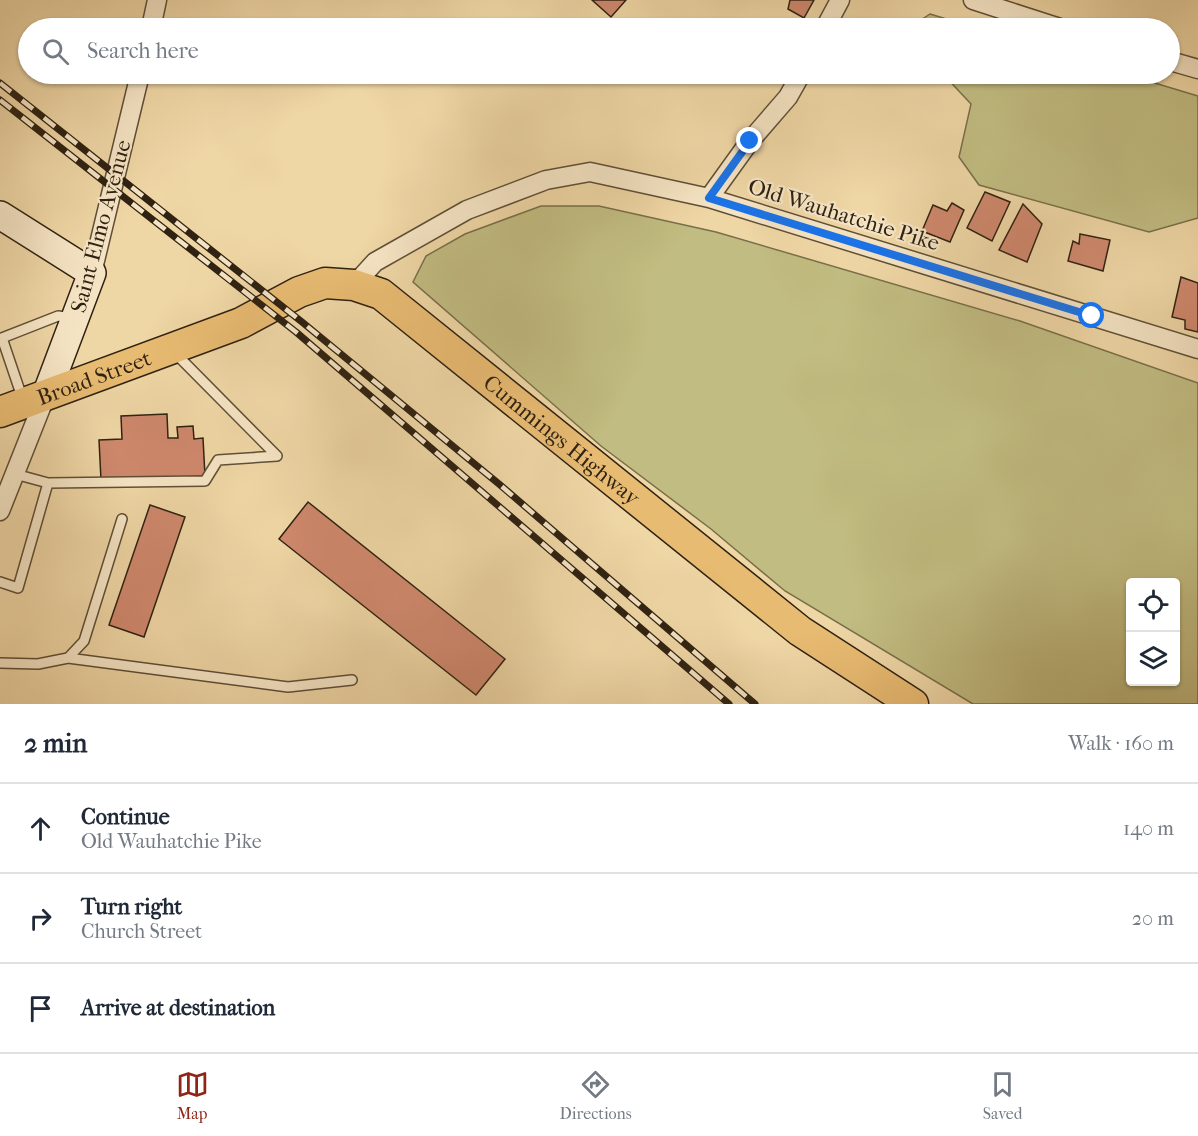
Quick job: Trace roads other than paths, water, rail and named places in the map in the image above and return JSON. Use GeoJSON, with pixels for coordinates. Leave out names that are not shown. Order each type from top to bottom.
{"type":"FeatureCollection","features":[{"type":"Feature","properties":{"kind":"main road","name":"Cummings Highway"},"geometry":{"type":"LineString","coordinates":[[180,346],[241,323],[299,292],[325,283],[354,285],[381,294],[800,631],[913,704]]}},
{"type":"Feature","properties":{"kind":"main road","name":"Broad Street"},"geometry":{"type":"LineString","coordinates":[[23,403],[180,346]]}},
{"type":"Feature","properties":{"kind":"street"},"geometry":{"type":"LineString","coordinates":[[153,18],[157,0]]}},
{"type":"Feature","properties":{"kind":"street"},"geometry":{"type":"LineString","coordinates":[[830,18],[840,0]]}},
{"type":"Feature","properties":{"kind":"street"},"geometry":{"type":"LineString","coordinates":[[973,0],[1029,18]]}},
{"type":"Feature","properties":{"kind":"street"},"geometry":{"type":"LineString","coordinates":[[1180,64],[1198,69]]}},
{"type":"Feature","properties":{"kind":"street","name":"Saint Elmo Avenue"},"geometry":{"type":"LineString","coordinates":[[0,511],[15,474],[23,403],[76,318],[92,273],[138,84]]}},
{"type":"Feature","properties":{"kind":"street"},"geometry":{"type":"LineString","coordinates":[[709,198],[750,141],[788,97],[795,84]]}},
{"type":"Feature","properties":{"kind":"street","name":"Old Wauhatchie Pike"},"geometry":{"type":"LineString","coordinates":[[354,285],[375,262],[467,210],[546,180],[590,172],[709,198],[1198,349]]}},
{"type":"Feature","properties":{"kind":"street"},"geometry":{"type":"LineString","coordinates":[[0,215],[92,273]]}},
{"type":"Feature","properties":{"kind":"lane"},"geometry":{"type":"LineString","coordinates":[[23,403],[0,336],[58,316],[76,318]]}},
{"type":"Feature","properties":{"kind":"lane"},"geometry":{"type":"LineString","coordinates":[[15,474],[48,483],[205,481],[218,460],[278,456],[180,346]]}},
{"type":"Feature","properties":{"kind":"lane"},"geometry":{"type":"LineString","coordinates":[[0,582],[18,588],[48,483]]}},
{"type":"Feature","properties":{"kind":"lane"},"geometry":{"type":"LineString","coordinates":[[68,658],[84,641],[122,519]]}},
{"type":"Feature","properties":{"kind":"lane"},"geometry":{"type":"LineString","coordinates":[[0,663],[38,664],[68,658],[288,687],[352,680]]}},
{"type":"Feature","properties":{"kind":"railway"},"geometry":{"type":"LineString","coordinates":[[0,83],[302,322],[499,484],[755,704]]}},
{"type":"Feature","properties":{"kind":"railway"},"geometry":{"type":"LineString","coordinates":[[0,100],[296,332],[729,704]]}}]}
